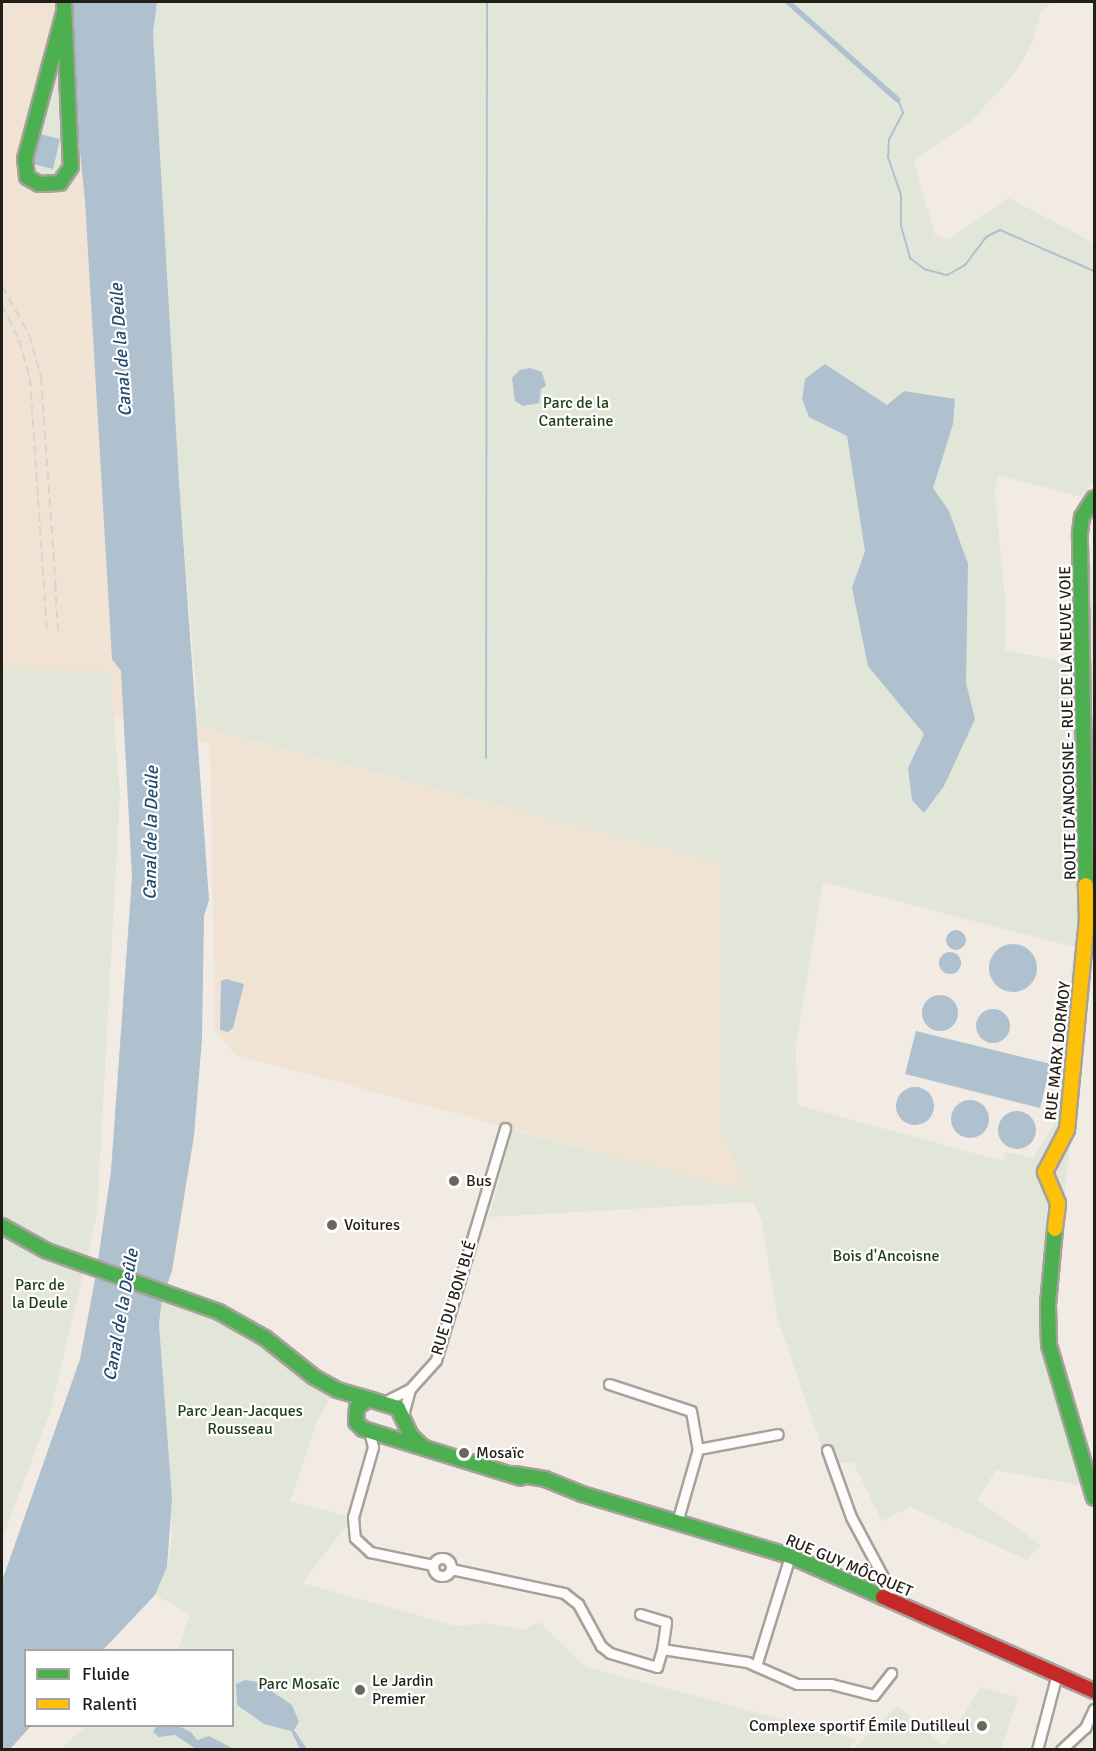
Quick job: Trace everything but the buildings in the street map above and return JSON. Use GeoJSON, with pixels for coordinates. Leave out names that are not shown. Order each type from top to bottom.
{"type":"FeatureCollection","features":[{"type":"Feature","properties":{"kind":"street"},"geometry":{"type":"LineString","coordinates":[[64,7],[71,167],[60,183],[39,184],[27,177],[25,159],[64,7]]}},
{"type":"Feature","properties":{"kind":"street","name":"ROUTE D'ANCOISNE - RUE DE LA NEUVE VOIE"},"geometry":{"type":"LineString","coordinates":[[1084,950],[1088,897],[1080,533],[1082,517],[1095,498]]}},
{"type":"Feature","properties":{"kind":"street","name":"RUE MARX DORMOY"},"geometry":{"type":"LineString","coordinates":[[1084,950],[1067,1130],[1045,1172],[1058,1203],[1048,1319],[1050,1350],[1095,1498]]}},
{"type":"Feature","properties":{"kind":"street","name":"RUE DU BON BLÉ"},"geometry":{"type":"LineString","coordinates":[[376,1401],[410,1389],[430,1371],[438,1354],[505,1128]]}},
{"type":"Feature","properties":{"kind":"street"},"geometry":{"type":"LineString","coordinates":[[2,1217],[82,1261]]}},
{"type":"Feature","properties":{"kind":"street"},"geometry":{"type":"LineString","coordinates":[[2,1226],[40,1248],[187,1298],[247,1326],[337,1390],[355,1414],[359,1426],[389,1437]]}},
{"type":"Feature","properties":{"kind":"street"},"geometry":{"type":"LineString","coordinates":[[609,1384],[688,1408],[698,1449],[677,1522]]}},
{"type":"Feature","properties":{"kind":"street"},"geometry":{"type":"LineString","coordinates":[[373,1447],[400,1433],[410,1389]]}},
{"type":"Feature","properties":{"kind":"street"},"geometry":{"type":"LineString","coordinates":[[337,1390],[398,1408],[413,1439],[423,1447]]}},
{"type":"Feature","properties":{"kind":"street"},"geometry":{"type":"LineString","coordinates":[[355,1414],[360,1402],[376,1401]]}},
{"type":"Feature","properties":{"kind":"street"},"geometry":{"type":"LineString","coordinates":[[369,1431],[373,1447],[353,1517],[355,1538],[370,1552],[433,1565],[434,1573],[441,1577],[451,1569],[564,1593],[578,1604],[601,1646],[610,1653],[657,1667],[666,1623],[640,1614]]}},
{"type":"Feature","properties":{"kind":"street"},"geometry":{"type":"LineString","coordinates":[[698,1449],[778,1434]]}},
{"type":"Feature","properties":{"kind":"street","name":"RUE GUY MÔCQUET"},"geometry":{"type":"LineString","coordinates":[[389,1437],[514,1474],[553,1490],[582,1494],[789,1556],[1095,1691]]}},
{"type":"Feature","properties":{"kind":"street"},"geometry":{"type":"LineString","coordinates":[[827,1450],[851,1517],[889,1588],[888,1599]]}},
{"type":"Feature","properties":{"kind":"street"},"geometry":{"type":"LineString","coordinates":[[756,1666],[789,1556]]}},
{"type":"Feature","properties":{"kind":"street"},"geometry":{"type":"LineString","coordinates":[[662,1649],[756,1666],[797,1684],[831,1684],[874,1695],[891,1673]]}},
{"type":"Feature","properties":{"kind":"street"},"geometry":{"type":"LineString","coordinates":[[1037,1749],[1057,1674]]}},
{"type":"Feature","properties":{"kind":"street"},"geometry":{"type":"LineString","coordinates":[[1061,1749],[1081,1732],[1095,1708]]}},
{"type":"Feature","properties":{"kind":"shaded area"},"geometry":{"type":"Polygon","coordinates":[[[2,2],[129,2],[180,635],[201,728],[720,863],[721,1130],[748,1192],[236,1055],[215,1031],[210,744],[77,706],[2,703],[2,2]]]}},
{"type":"Feature","properties":{"kind":"green space","name":"Parc de la Canteraine"},"geometry":{"type":"Polygon","coordinates":[[[157,2],[1052,2],[1041,12],[1032,43],[1016,72],[972,120],[914,161],[935,235],[948,239],[1009,198],[1094,243],[1094,481],[1081,497],[998,475],[995,492],[1006,612],[1005,650],[1075,664],[1074,563],[1092,565],[1094,604],[1094,963],[1089,962],[1053,1304],[1053,1335],[1085,1486],[996,1470],[977,1500],[1041,1545],[1027,1560],[910,1507],[882,1521],[853,1462],[828,1465],[777,1317],[762,1220],[753,1202],[489,1217],[513,1130],[747,1191],[721,1130],[720,863],[199,727],[179,482],[153,33],[157,2]],[[823,882],[796,1045],[797,1105],[1003,1161],[1005,1152],[1033,1158],[1056,1121],[1074,947],[823,882]]]}},
{"type":"Feature","properties":{"kind":"green space"},"geometry":{"type":"Polygon","coordinates":[[[58,69],[67,164],[58,178],[40,177],[30,161],[58,69]]]}},
{"type":"Feature","properties":{"kind":"green space","name":"Parc de la Deule"},"geometry":{"type":"Polygon","coordinates":[[[2,669],[110,671],[120,794],[97,1214],[51,1410],[2,1539],[2,669]]]}},
{"type":"Feature","properties":{"kind":"green space"},"geometry":{"type":"Polygon","coordinates":[[[162,1299],[229,1324],[331,1396],[316,1424],[290,1501],[347,1516],[346,1526],[302,1583],[456,1626],[486,1623],[523,1630],[539,1622],[586,1667],[857,1739],[847,1750],[59,1750],[85,1727],[234,1727],[234,1649],[178,1649],[190,1614],[155,1595],[167,1567],[172,1537],[159,1324],[162,1299]]]}},
{"type":"Feature","properties":{"kind":"green space","name":"Complexe sportif Émile Dutilleul"},"geometry":{"type":"Polygon","coordinates":[[[981,1687],[1018,1698],[1001,1749],[853,1749],[898,1706],[944,1746],[981,1687]]]}},
{"type":"Feature","properties":{"kind":"water","name":"Canal de la Deûle"},"geometry":{"type":"Polygon","coordinates":[[[72,2],[157,2],[153,33],[179,482],[209,900],[204,916],[202,1039],[194,1136],[172,1271],[162,1299],[159,1324],[172,1499],[167,1567],[155,1595],[104,1649],[24,1649],[24,1727],[30,1727],[10,1749],[2,1750],[2,1581],[80,1359],[96,1274],[111,1171],[132,877],[121,671],[112,659],[85,201],[74,93],[72,2]]]}},
{"type":"Feature","properties":{"kind":"water"},"geometry":{"type":"Polygon","coordinates":[[[784,2],[792,2],[901,99],[897,103],[784,2]]]}},
{"type":"Feature","properties":{"kind":"water"},"geometry":{"type":"Polygon","coordinates":[[[40,134],[60,139],[53,169],[33,164],[40,134]]]}},
{"type":"Feature","properties":{"kind":"water"},"geometry":{"type":"Polygon","coordinates":[[[825,364],[887,405],[904,391],[955,399],[953,424],[933,488],[949,511],[968,564],[966,683],[975,719],[944,786],[924,813],[912,800],[908,768],[924,734],[868,666],[852,588],[865,551],[847,436],[809,417],[802,399],[805,379],[825,364]]]}},
{"type":"Feature","properties":{"kind":"water"},"geometry":{"type":"Polygon","coordinates":[[[530,368],[542,372],[546,386],[541,389],[539,403],[523,406],[515,401],[512,378],[520,370],[530,368]]]}},
{"type":"Feature","properties":{"kind":"water"},"geometry":{"type":"Polygon","coordinates":[[[956,930],[963,933],[966,940],[963,947],[956,950],[949,947],[946,940],[949,933],[956,930]]]}},
{"type":"Feature","properties":{"kind":"water"},"geometry":{"type":"Polygon","coordinates":[[[1008,944],[1018,944],[1030,951],[1037,963],[1037,973],[1030,985],[1018,992],[1008,992],[993,981],[989,973],[989,963],[1000,948],[1008,944]]]}},
{"type":"Feature","properties":{"kind":"water"},"geometry":{"type":"Polygon","coordinates":[[[950,952],[958,955],[961,963],[958,971],[950,974],[942,971],[939,963],[942,955],[950,952]]]}},
{"type":"Feature","properties":{"kind":"water"},"geometry":{"type":"Polygon","coordinates":[[[226,979],[244,984],[233,1028],[228,1032],[220,1030],[221,981],[226,979]]]}},
{"type":"Feature","properties":{"kind":"water"},"geometry":{"type":"Polygon","coordinates":[[[940,995],[953,1000],[958,1013],[953,1026],[940,1031],[927,1026],[922,1013],[927,1000],[940,995]]]}},
{"type":"Feature","properties":{"kind":"water"},"geometry":{"type":"Polygon","coordinates":[[[993,1009],[1005,1014],[1010,1026],[1005,1038],[993,1043],[981,1038],[976,1026],[981,1014],[993,1009]]]}},
{"type":"Feature","properties":{"kind":"water"},"geometry":{"type":"Polygon","coordinates":[[[916,1031],[1051,1064],[1040,1108],[905,1074],[916,1031]]]}},
{"type":"Feature","properties":{"kind":"water"},"geometry":{"type":"Polygon","coordinates":[[[915,1087],[929,1092],[934,1106],[929,1120],[915,1125],[901,1120],[896,1106],[901,1092],[915,1087]]]}},
{"type":"Feature","properties":{"kind":"water"},"geometry":{"type":"Polygon","coordinates":[[[970,1100],[984,1105],[989,1119],[984,1133],[970,1138],[956,1133],[951,1119],[956,1105],[970,1100]]]}},
{"type":"Feature","properties":{"kind":"water"},"geometry":{"type":"Polygon","coordinates":[[[1017,1111],[1030,1117],[1036,1130],[1030,1143],[1017,1149],[1004,1143],[998,1130],[1004,1117],[1017,1111]]]}},
{"type":"Feature","properties":{"kind":"water"},"geometry":{"type":"Polygon","coordinates":[[[245,1680],[258,1682],[292,1705],[299,1722],[294,1730],[307,1749],[300,1749],[291,1731],[264,1724],[237,1705],[236,1684],[245,1680]]]}},
{"type":"Feature","properties":{"kind":"water"},"geometry":{"type":"Polygon","coordinates":[[[156,1727],[180,1727],[191,1732],[197,1740],[209,1736],[234,1749],[196,1749],[175,1735],[159,1737],[153,1732],[156,1727]]]}},
{"type":"Feature","properties":{"kind":"waterway"},"geometry":{"type":"LineString","coordinates":[[486,758],[487,2]]}},
{"type":"Feature","properties":{"kind":"waterway"},"geometry":{"type":"LineString","coordinates":[[898,99],[903,113],[889,139],[888,157],[901,195],[901,226],[910,258],[924,269],[947,275],[965,265],[986,237],[1000,230],[1094,271]]}},
{"type":"Feature","properties":{"kind":"waterway"},"geometry":{"type":"LineString","coordinates":[[1089,954],[1094,956]]}},
{"type":"Feature","properties":{"kind":"railway"},"geometry":{"type":"LineString","coordinates":[[2,286],[29,334],[41,377],[56,591]]}},
{"type":"Feature","properties":{"kind":"railway"},"geometry":{"type":"LineString","coordinates":[[2,305],[19,340],[30,378],[47,631]]}},
{"type":"Feature","properties":{"kind":"railway"},"geometry":{"type":"LineString","coordinates":[[55,583],[58,631]]}},
{"type":"Feature","properties":{"kind":"traffic: fast"},"geometry":{"type":"LineString","coordinates":[[64,2],[71,167],[60,183],[39,184],[27,177],[25,159],[64,12]]}},
{"type":"Feature","properties":{"kind":"traffic: fast"},"geometry":{"type":"LineString","coordinates":[[1086,885],[1080,533],[1082,517],[1094,498]]}},
{"type":"Feature","properties":{"kind":"traffic: fast"},"geometry":{"type":"LineString","coordinates":[[2,1226],[47,1251],[219,1312],[265,1338],[314,1377],[337,1390],[369,1399]]}},
{"type":"Feature","properties":{"kind":"traffic: fast"},"geometry":{"type":"LineString","coordinates":[[1055,1229],[1048,1305],[1049,1345],[1094,1498]]}},
{"type":"Feature","properties":{"kind":"traffic: fast"},"geometry":{"type":"LineString","coordinates":[[423,1447],[411,1436],[398,1408],[369,1399],[357,1407],[356,1422],[363,1429],[521,1478]]}},
{"type":"Feature","properties":{"kind":"traffic: fast"},"geometry":{"type":"LineString","coordinates":[[514,1474],[545,1479],[582,1494],[790,1556],[883,1597]]}},
{"type":"Feature","properties":{"kind":"traffic: slow"},"geometry":{"type":"LineString","coordinates":[[1055,1229],[1058,1203],[1045,1172],[1067,1130],[1087,920],[1086,885]]}},
{"type":"Feature","properties":{"kind":"traffic: jam"},"geometry":{"type":"LineString","coordinates":[[883,1597],[1094,1691]]}},
{"type":"Feature","properties":{"kind":"place","name":"Bus"},"geometry":{"type":"Point","coordinates":[454,1181]}},
{"type":"Feature","properties":{"kind":"place","name":"Voitures"},"geometry":{"type":"Point","coordinates":[332,1225]}},
{"type":"Feature","properties":{"kind":"place","name":"Mosaïc"},"geometry":{"type":"Point","coordinates":[464,1453]}},
{"type":"Feature","properties":{"kind":"place","name":"Le Jardin Premier"},"geometry":{"type":"Point","coordinates":[360,1690]}},
{"type":"Feature","properties":{"kind":"place","name":"Complexe sportif Émile Dutilleul"},"geometry":{"type":"Point","coordinates":[982,1726]}},
{"type":"Feature","properties":{"kind":"park label","name":"Bois d'Ancoisne"},"geometry":{"type":"Point","coordinates":[886,1256]}},
{"type":"Feature","properties":{"kind":"park label","name":"Parc Jean-Jacques Rousseau"},"geometry":{"type":"Point","coordinates":[240,1420]}},
{"type":"Feature","properties":{"kind":"park label","name":"Parc Mosaïc"},"geometry":{"type":"Point","coordinates":[299,1684]}}]}
